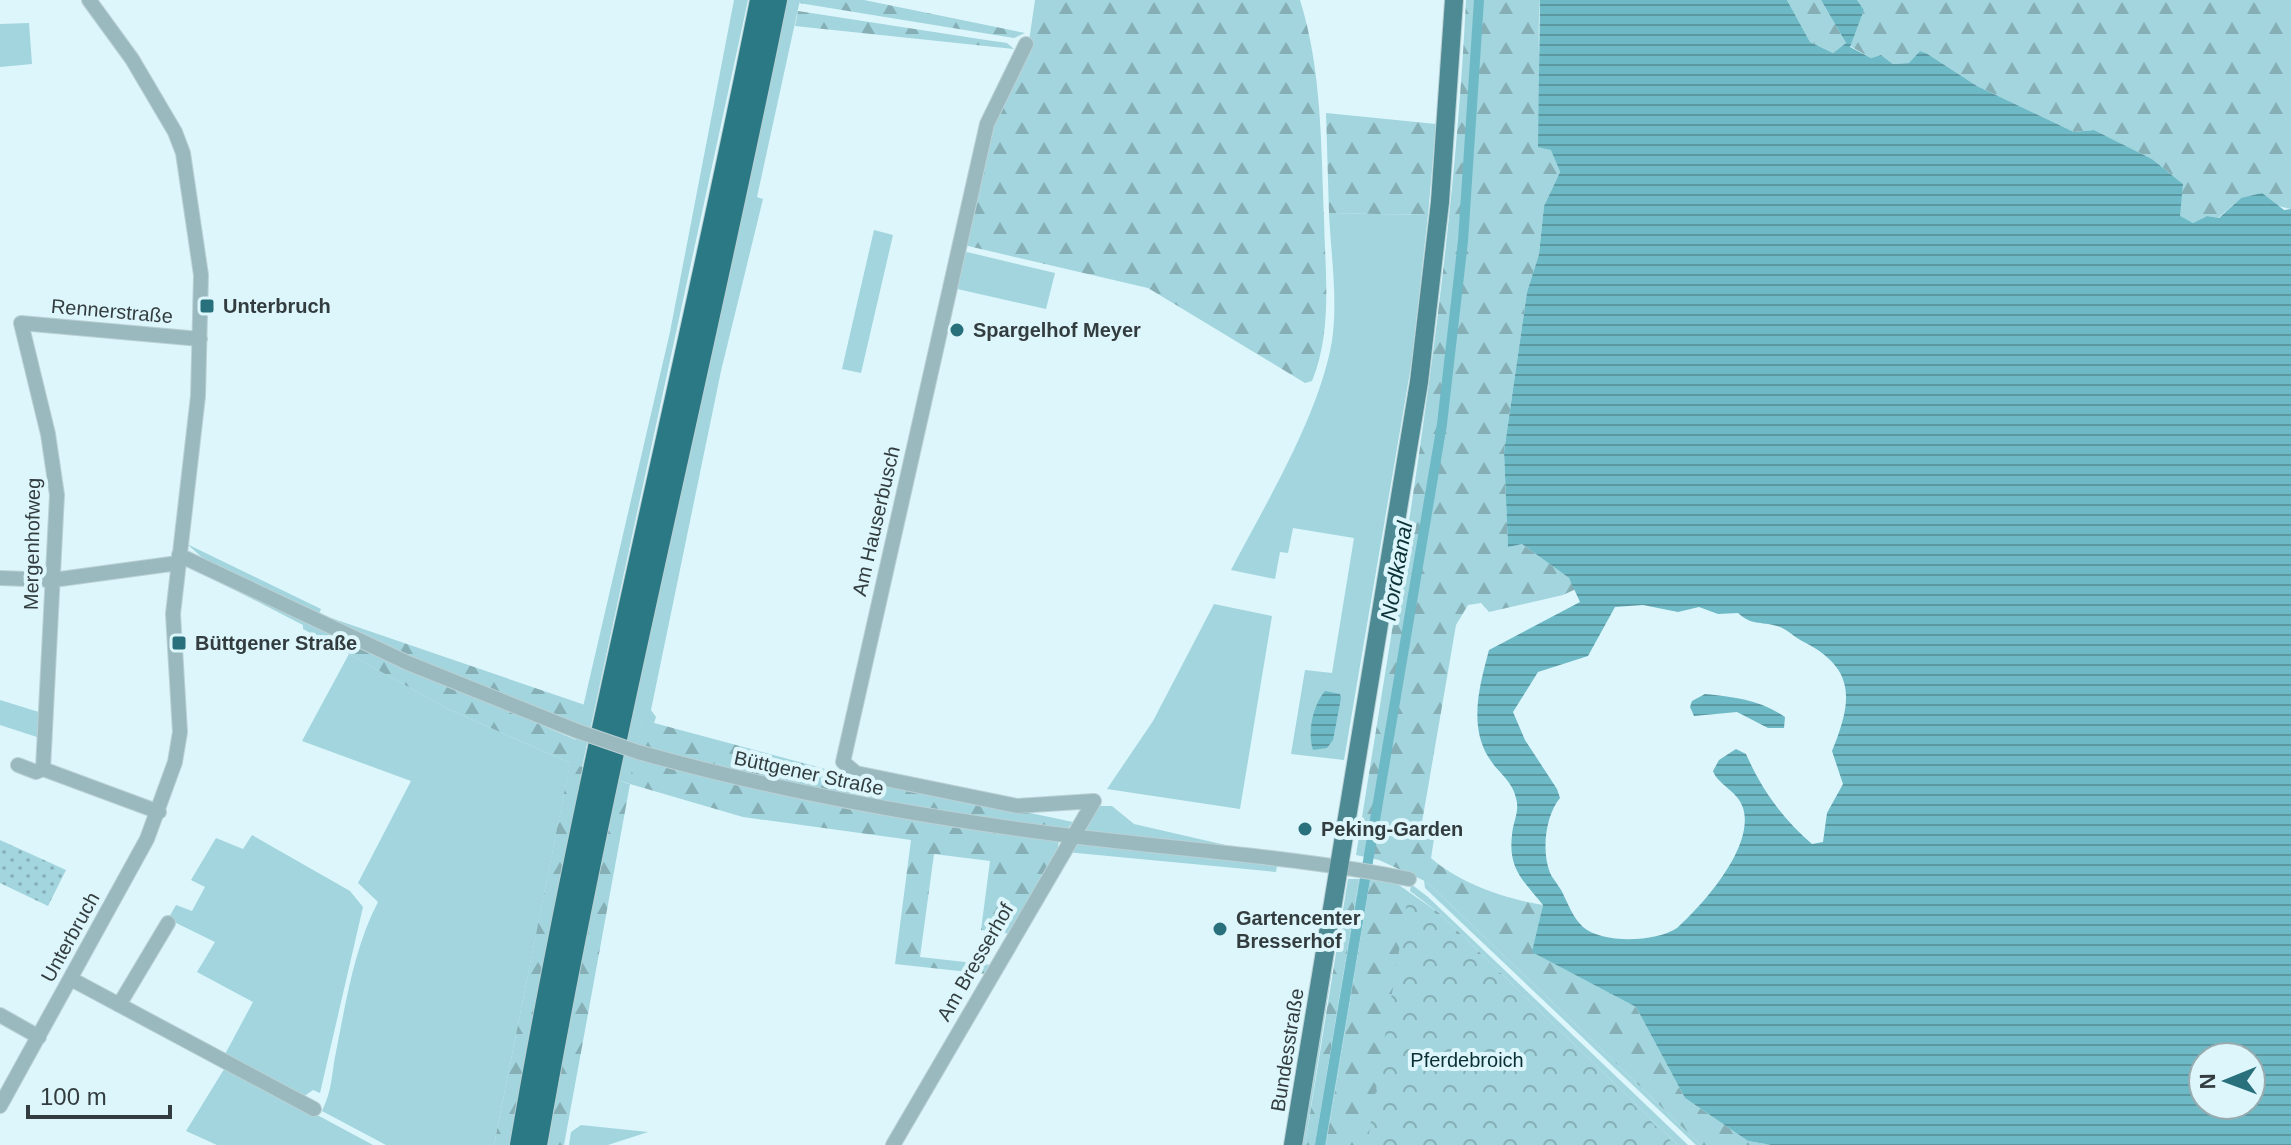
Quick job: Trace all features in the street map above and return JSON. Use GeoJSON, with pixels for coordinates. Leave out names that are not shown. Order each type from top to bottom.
{"type":"FeatureCollection","features":[{"type":"Feature","properties":{"kind":"highway"},"geometry":{"type":"LineString","coordinates":[[520,1145],[586,798],[727,166],[760,0]]}},
{"type":"Feature","properties":{"kind":"highway"},"geometry":{"type":"LineString","coordinates":[[537,1145],[602,800],[659,552],[777,0]]}},
{"type":"Feature","properties":{"kind":"main road","name":"Bundesstraße"},"geometry":{"type":"LineString","coordinates":[[1293,1145],[1425,336],[1444,156],[1454,0]]}},
{"type":"Feature","properties":{"kind":"street","name":"Unterbruch"},"geometry":{"type":"LineString","coordinates":[[0,1106],[159,812],[180,732],[173,614],[198,396],[201,275],[183,153],[175,132],[132,59],[89,0]]}},
{"type":"Feature","properties":{"kind":"street","name":"Am Hauserbusch"},"geometry":{"type":"LineString","coordinates":[[1026,44],[987,124],[843,762],[856,773],[1017,806],[1094,801]]}},
{"type":"Feature","properties":{"kind":"street","name":"Rennerstraße"},"geometry":{"type":"LineString","coordinates":[[21,323],[200,339]]}},
{"type":"Feature","properties":{"kind":"street","name":"Mergenhofweg"},"geometry":{"type":"LineString","coordinates":[[21,323],[48,434],[57,495],[43,769]]}},
{"type":"Feature","properties":{"kind":"street","name":"Büttgener Straße"},"geometry":{"type":"LineString","coordinates":[[179,559],[408,663],[577,731],[638,752],[838,801],[1072,836],[1340,867],[1409,879]]}},
{"type":"Feature","properties":{"kind":"street"},"geometry":{"type":"LineString","coordinates":[[0,578],[53,580],[179,559]]}},
{"type":"Feature","properties":{"kind":"street"},"geometry":{"type":"LineString","coordinates":[[18,765],[36,772],[43,769],[159,812]]}},
{"type":"Feature","properties":{"kind":"street","name":"Am Bresserhof"},"geometry":{"type":"LineString","coordinates":[[893,1145],[1094,801]]}},
{"type":"Feature","properties":{"kind":"street"},"geometry":{"type":"LineString","coordinates":[[119,1005],[168,923]]}},
{"type":"Feature","properties":{"kind":"street"},"geometry":{"type":"LineString","coordinates":[[71,979],[314,1109]]}},
{"type":"Feature","properties":{"kind":"street"},"geometry":{"type":"LineString","coordinates":[[0,1015],[39,1037]]}},
{"type":"Feature","properties":{"kind":"green space"},"geometry":{"type":"Polygon","coordinates":[[[734,0],[748,0],[582,767],[570,764],[494,1145],[386,1145],[322,1111],[330,1089],[357,956],[378,902],[358,883],[411,781],[302,741],[349,654],[448,709],[570,763],[670,332],[734,0]]]}},
{"type":"Feature","properties":{"kind":"green space"},"geometry":{"type":"Polygon","coordinates":[[[787,0],[800,0],[757,197],[763,199],[721,371],[651,710],[656,717],[654,723],[643,721],[630,784],[618,780],[787,0]]]}},
{"type":"Feature","properties":{"kind":"green space"},"geometry":{"type":"Polygon","coordinates":[[[800,0],[864,0],[1025,33],[1014,38],[799,3],[800,0]]]}},
{"type":"Feature","properties":{"kind":"green space"},"geometry":{"type":"Polygon","coordinates":[[[1035,0],[1300,0],[1313,53],[1319,108],[1326,280],[1323,342],[1312,381],[1305,383],[1148,288],[968,246],[964,240],[991,125],[1028,48],[1035,0]]]}},
{"type":"Feature","properties":{"kind":"green space"},"geometry":{"type":"Polygon","coordinates":[[[1466,0],[1540,0],[1541,88],[1548,133],[1560,172],[1544,206],[1539,254],[1527,292],[1504,452],[1508,546],[1522,544],[1569,578],[1576,589],[1563,595],[1489,612],[1481,603],[1468,605],[1456,625],[1421,828],[1435,832],[1431,858],[1442,867],[1499,894],[1543,905],[1533,952],[1636,1007],[1685,1098],[1748,1141],[1771,1145],[1701,1145],[1427,882],[1379,860],[1356,855],[1407,536],[1437,322],[1459,108],[1466,0]]]}},
{"type":"Feature","properties":{"kind":"green space"},"geometry":{"type":"Polygon","coordinates":[[[1787,0],[1821,0],[1846,43],[1833,53],[1810,42],[1787,0]]]}},
{"type":"Feature","properties":{"kind":"green space"},"geometry":{"type":"Polygon","coordinates":[[[1857,0],[2291,0],[2291,209],[2241,198],[2218,218],[2207,216],[2193,223],[2179,217],[2183,184],[2152,159],[2094,130],[2074,132],[1977,86],[1926,53],[1920,51],[1910,63],[1893,64],[1881,55],[1871,58],[1850,46],[1864,10],[1857,0]]]}},
{"type":"Feature","properties":{"kind":"green space"},"geometry":{"type":"Polygon","coordinates":[[[798,11],[1007,43],[1014,49],[795,26],[798,11]]]}},
{"type":"Feature","properties":{"kind":"green space"},"geometry":{"type":"Polygon","coordinates":[[[29,23],[32,64],[0,67],[0,24],[29,23]]]}},
{"type":"Feature","properties":{"kind":"green space"},"geometry":{"type":"Polygon","coordinates":[[[1326,113],[1436,124],[1428,215],[1329,213],[1326,113]]]}},
{"type":"Feature","properties":{"kind":"green space"},"geometry":{"type":"Polygon","coordinates":[[[1329,213],[1428,215],[1412,360],[1344,760],[1291,754],[1305,670],[1332,673],[1354,538],[1293,528],[1288,553],[1280,552],[1275,579],[1231,570],[1304,429],[1325,370],[1332,341],[1334,310],[1329,213]]]}},
{"type":"Feature","properties":{"kind":"green space"},"geometry":{"type":"Polygon","coordinates":[[[874,230],[893,235],[861,373],[842,369],[874,230]]]}},
{"type":"Feature","properties":{"kind":"green space"},"geometry":{"type":"Polygon","coordinates":[[[967,252],[1055,273],[1046,309],[953,288],[960,257],[967,252]]]}},
{"type":"Feature","properties":{"kind":"green space"},"geometry":{"type":"Polygon","coordinates":[[[187,544],[321,609],[319,614],[215,569],[187,544]]]}},
{"type":"Feature","properties":{"kind":"green space"},"geometry":{"type":"Polygon","coordinates":[[[225,585],[345,640],[349,654],[303,629],[303,625],[225,585]]]}},
{"type":"Feature","properties":{"kind":"green space"},"geometry":{"type":"Polygon","coordinates":[[[1214,604],[1272,616],[1240,809],[1107,789],[1153,721],[1214,604]]]}},
{"type":"Feature","properties":{"kind":"green space"},"geometry":{"type":"Polygon","coordinates":[[[331,618],[585,705],[580,725],[342,628],[331,618]]]}},
{"type":"Feature","properties":{"kind":"green space"},"geometry":{"type":"Polygon","coordinates":[[[345,640],[576,740],[571,763],[629,784],[643,720],[840,773],[1073,822],[1059,839],[1057,854],[1011,934],[981,930],[990,861],[934,854],[920,957],[992,965],[987,974],[895,964],[911,840],[743,817],[630,784],[564,1145],[494,1145],[570,763],[448,709],[349,654],[345,640]]]}},
{"type":"Feature","properties":{"kind":"green space"},"geometry":{"type":"Polygon","coordinates":[[[0,700],[42,713],[40,738],[0,725],[0,700]]]}},
{"type":"Feature","properties":{"kind":"green space"},"geometry":{"type":"Polygon","coordinates":[[[1095,806],[1112,806],[1134,824],[1234,847],[1222,850],[1091,833],[1085,828],[1095,806]]]}},
{"type":"Feature","properties":{"kind":"green space"},"geometry":{"type":"Polygon","coordinates":[[[252,835],[350,891],[363,907],[320,1093],[313,1090],[300,1099],[223,1058],[253,1002],[197,972],[215,942],[168,919],[176,905],[192,911],[205,887],[191,880],[216,838],[243,849],[252,835]]]}},
{"type":"Feature","properties":{"kind":"green space"},"geometry":{"type":"Polygon","coordinates":[[[0,840],[66,870],[48,906],[0,883],[0,840]]]}},
{"type":"Feature","properties":{"kind":"green space"},"geometry":{"type":"Polygon","coordinates":[[[1081,844],[1277,866],[1276,872],[1066,852],[1070,846],[1081,844]]]}},
{"type":"Feature","properties":{"kind":"green space"},"geometry":{"type":"Polygon","coordinates":[[[1346,879],[1305,1145],[1298,1145],[1346,879]]]}},
{"type":"Feature","properties":{"kind":"green space"},"geometry":{"type":"Polygon","coordinates":[[[1348,879],[1359,879],[1315,1145],[1305,1145],[1348,879]]]}},
{"type":"Feature","properties":{"kind":"green space"},"geometry":{"type":"Polygon","coordinates":[[[1359,879],[1370,880],[1326,1145],[1315,1145],[1359,879]]]}},
{"type":"Feature","properties":{"kind":"green space","name":"Pferdebroich"},"geometry":{"type":"Polygon","coordinates":[[[1370,880],[1396,883],[1439,913],[1678,1145],[1326,1145],[1370,880]]]}},
{"type":"Feature","properties":{"kind":"green space"},"geometry":{"type":"Polygon","coordinates":[[[1424,880],[1701,1145],[1696,1145],[1425,888],[1424,880]]]}},
{"type":"Feature","properties":{"kind":"green space"},"geometry":{"type":"Polygon","coordinates":[[[1411,884],[1688,1145],[1678,1145],[1439,913],[1410,891],[1411,884]]]}},
{"type":"Feature","properties":{"kind":"green space","name":"Pferdebroich"},"geometry":{"type":"Polygon","coordinates":[[[1408,896],[1429,907],[1675,1145],[1367,1145],[1408,896]]]}},
{"type":"Feature","properties":{"kind":"green space"},"geometry":{"type":"Polygon","coordinates":[[[226,1066],[373,1145],[217,1145],[186,1131],[226,1066]]]}},
{"type":"Feature","properties":{"kind":"green space"},"geometry":{"type":"Polygon","coordinates":[[[581,1125],[648,1132],[608,1145],[569,1145],[571,1132],[581,1125]]]}},
{"type":"Feature","properties":{"kind":"shaded area"},"geometry":{"type":"Polygon","coordinates":[[[1540,0],[1787,0],[1810,42],[1833,53],[1846,43],[1821,0],[1857,0],[1864,10],[1850,47],[1871,58],[1881,55],[1893,64],[1909,63],[1920,51],[1926,53],[1977,86],[2074,132],[2094,130],[2152,159],[2183,184],[2180,216],[2193,223],[2207,216],[2219,218],[2241,198],[2262,193],[2284,210],[2291,209],[2291,1145],[1771,1145],[1748,1141],[1685,1098],[1636,1007],[1532,952],[1543,905],[1523,881],[1512,857],[1516,798],[1483,745],[1477,718],[1489,650],[1580,602],[1569,578],[1522,544],[1508,547],[1504,452],[1527,292],[1539,254],[1544,206],[1560,172],[1551,150],[1538,147],[1540,0]],[[1643,605],[1615,607],[1588,656],[1538,672],[1513,712],[1525,740],[1560,798],[1551,815],[1546,835],[1546,856],[1551,875],[1583,927],[1603,936],[1630,939],[1668,933],[1677,928],[1713,890],[1735,856],[1745,823],[1743,808],[1737,797],[1713,771],[1719,760],[1736,749],[1746,754],[1774,803],[1812,844],[1823,842],[1827,813],[1843,784],[1832,751],[1844,717],[1845,688],[1834,664],[1821,652],[1780,627],[1752,622],[1738,613],[1718,614],[1699,607],[1678,612],[1643,605]]]}},
{"type":"Feature","properties":{"kind":"shaded area"},"geometry":{"type":"Polygon","coordinates":[[[1325,691],[1340,694],[1341,698],[1333,740],[1327,748],[1313,750],[1312,719],[1325,691]]]}},
{"type":"Feature","properties":{"kind":"shaded area"},"geometry":{"type":"Polygon","coordinates":[[[1705,694],[1757,703],[1785,717],[1784,728],[1768,728],[1737,712],[1694,716],[1690,707],[1692,701],[1705,694]]]}},
{"type":"Feature","properties":{"kind":"waterway","name":"Nordkanal"},"geometry":{"type":"LineString","coordinates":[[1320,1145],[1442,424],[1463,241],[1479,0]]}},
{"type":"Feature","properties":{"kind":"place","name":"Unterbruch"},"geometry":{"type":"Point","coordinates":[207,306]}},
{"type":"Feature","properties":{"kind":"place","name":"Spargelhof Meyer"},"geometry":{"type":"Point","coordinates":[957,330]}},
{"type":"Feature","properties":{"kind":"place","name":"Büttgener Straße"},"geometry":{"type":"Point","coordinates":[179,643]}},
{"type":"Feature","properties":{"kind":"place","name":"Peking-Garden"},"geometry":{"type":"Point","coordinates":[1305,829]}},
{"type":"Feature","properties":{"kind":"place","name":"Gartencenter Bresserhof"},"geometry":{"type":"Point","coordinates":[1220,929]}}]}
